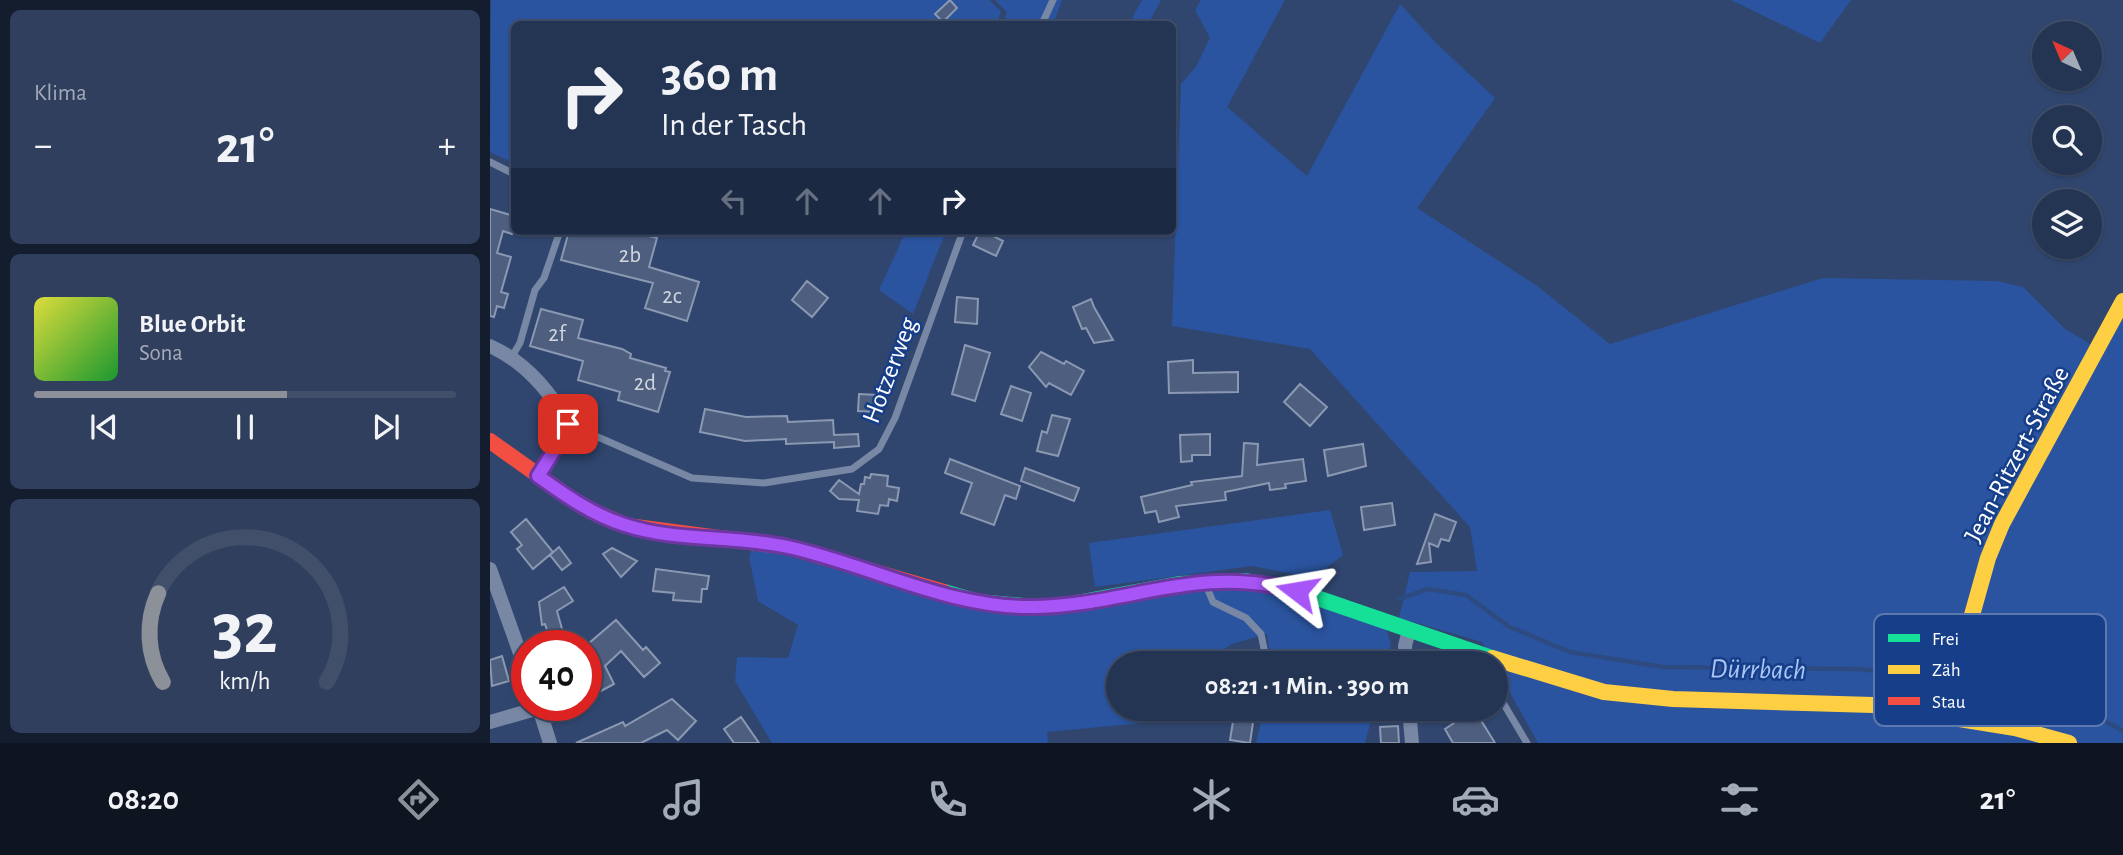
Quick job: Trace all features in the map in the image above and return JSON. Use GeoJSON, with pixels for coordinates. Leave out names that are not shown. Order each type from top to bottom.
{"type":"FeatureCollection","features":[{"type":"Feature","properties":{"kind":"street","name":"Jean-Ritzert-Straße"},"geometry":{"type":"LineString","coordinates":[[1972,614],[1988,558],[2002,524],[2080,386],[2123,300]]}},
{"type":"Feature","properties":{"kind":"street"},"geometry":{"type":"LineString","coordinates":[[490,346],[533,375],[555,401],[568,424],[538,476]]}},
{"type":"Feature","properties":{"kind":"street"},"geometry":{"type":"LineString","coordinates":[[490,441],[583,507],[628,526],[788,547],[978,602],[1009,606],[1060,606],[1205,581],[1247,581],[1271,584],[1409,630],[1460,651]]}},
{"type":"Feature","properties":{"kind":"street"},"geometry":{"type":"LineString","coordinates":[[490,569],[512,630]]}},
{"type":"Feature","properties":{"kind":"street"},"geometry":{"type":"LineString","coordinates":[[1405,651],[1409,630]]}},
{"type":"Feature","properties":{"kind":"street"},"geometry":{"type":"LineString","coordinates":[[1508,667],[1580,686],[1637,696],[1874,705]]}},
{"type":"Feature","properties":{"kind":"street"},"geometry":{"type":"LineString","coordinates":[[490,722],[511,715]]}},
{"type":"Feature","properties":{"kind":"street"},"geometry":{"type":"LineString","coordinates":[[543,721],[550,743]]}},
{"type":"Feature","properties":{"kind":"street"},"geometry":{"type":"LineString","coordinates":[[1410,721],[1412,743]]}},
{"type":"Feature","properties":{"kind":"street"},"geometry":{"type":"LineString","coordinates":[[2004,726],[2036,732],[2069,743]]}},
{"type":"Feature","properties":{"kind":"lane"},"geometry":{"type":"LineString","coordinates":[[1043,21],[1053,0]]}},
{"type":"Feature","properties":{"kind":"lane"},"geometry":{"type":"LineString","coordinates":[[490,162],[511,172]]}},
{"type":"Feature","properties":{"kind":"lane"},"geometry":{"type":"LineString","coordinates":[[511,358],[520,343],[535,290],[544,278],[559,235]]}},
{"type":"Feature","properties":{"kind":"lane","name":"Hotzerweg"},"geometry":{"type":"LineString","coordinates":[[568,424],[692,478],[764,483],[852,469],[879,449],[895,418],[962,235]]}},
{"type":"Feature","properties":{"kind":"lane"},"geometry":{"type":"LineString","coordinates":[[1205,581],[1213,601],[1246,618],[1261,634],[1265,651]]}},
{"type":"Feature","properties":{"kind":"lane"},"geometry":{"type":"LineString","coordinates":[[1508,711],[1527,743]]}},
{"type":"Feature","properties":{"kind":"shaded area"},"geometry":{"type":"Polygon","coordinates":[[[491,0],[989,0],[1001,11],[998,21],[511,21],[511,162],[490,152],[491,0]]]}},
{"type":"Feature","properties":{"kind":"shaded area"},"geometry":{"type":"Polygon","coordinates":[[[995,0],[1062,0],[1054,21],[1004,21],[1007,12],[995,0]]]}},
{"type":"Feature","properties":{"kind":"shaded area"},"geometry":{"type":"Polygon","coordinates":[[[1142,0],[1161,0],[1150,21],[1131,21],[1142,0]]]}},
{"type":"Feature","properties":{"kind":"shaded area"},"geometry":{"type":"Polygon","coordinates":[[[1201,0],[1285,0],[1227,107],[1307,176],[1400,4],[1436,43],[1495,98],[1417,208],[1536,285],[1610,344],[1823,278],[1997,281],[2023,287],[2065,329],[2102,351],[2123,312],[2123,743],[1538,743],[1508,689],[1508,651],[1487,651],[1482,642],[1399,618],[1410,572],[1477,571],[1470,527],[1310,349],[1172,326],[1181,84],[1196,67],[1210,38],[1195,10],[1201,0]]]}},
{"type":"Feature","properties":{"kind":"shaded area"},"geometry":{"type":"Polygon","coordinates":[[[1731,0],[1851,0],[1820,43],[1731,0]]]}},
{"type":"Feature","properties":{"kind":"shaded area"},"geometry":{"type":"Polygon","coordinates":[[[904,235],[944,235],[913,314],[879,290],[904,235]]]}},
{"type":"Feature","properties":{"kind":"shaded area"},"geometry":{"type":"Polygon","coordinates":[[[1330,510],[1343,555],[1313,578],[1252,566],[1095,587],[1089,543],[1330,510]]]}},
{"type":"Feature","properties":{"kind":"shaded area"},"geometry":{"type":"Polygon","coordinates":[[[752,549],[766,550],[982,610],[1189,591],[1262,589],[1385,626],[1391,643],[1389,651],[1269,651],[1267,634],[1232,644],[1221,651],[1106,651],[1106,721],[1163,721],[1047,732],[1048,743],[772,743],[735,681],[737,657],[788,658],[798,625],[758,601],[749,557],[752,549]]]}},
{"type":"Feature","properties":{"kind":"shaded area"},"geometry":{"type":"Polygon","coordinates":[[[1261,721],[1371,721],[1365,743],[1256,743],[1261,721]]]}},
{"type":"Feature","properties":{"kind":"building"},"geometry":{"type":"Polygon","coordinates":[[[950,0],[957,8],[944,21],[935,14],[950,0]]]}},
{"type":"Feature","properties":{"kind":"building"},"geometry":{"type":"Polygon","coordinates":[[[490,209],[511,215],[511,234],[503,231],[497,253],[511,257],[501,292],[508,294],[504,308],[497,306],[494,317],[490,316],[490,209]]]}},
{"type":"Feature","properties":{"kind":"building"},"geometry":{"type":"Polygon","coordinates":[[[568,235],[645,235],[657,238],[649,267],[699,282],[687,321],[645,308],[653,283],[561,260],[568,235]]]}},
{"type":"Feature","properties":{"kind":"building"},"geometry":{"type":"Polygon","coordinates":[[[978,235],[996,235],[995,237],[1003,241],[996,256],[973,245],[978,235]]]}},
{"type":"Feature","properties":{"kind":"building"},"geometry":{"type":"Polygon","coordinates":[[[807,281],[828,298],[812,317],[792,300],[807,281]]]}},
{"type":"Feature","properties":{"kind":"building"},"geometry":{"type":"Polygon","coordinates":[[[957,297],[978,299],[977,324],[955,322],[957,297]]]}},
{"type":"Feature","properties":{"kind":"building"},"geometry":{"type":"Polygon","coordinates":[[[1091,299],[1113,340],[1094,343],[1086,328],[1082,329],[1073,307],[1091,299]]]}},
{"type":"Feature","properties":{"kind":"building"},"geometry":{"type":"Polygon","coordinates":[[[541,309],[583,320],[578,338],[622,349],[631,354],[630,358],[666,368],[665,371],[670,372],[658,412],[618,400],[620,392],[578,380],[583,361],[530,346],[541,309]]]}},
{"type":"Feature","properties":{"kind":"building"},"geometry":{"type":"Polygon","coordinates":[[[965,345],[990,353],[975,401],[952,394],[965,345]]]}},
{"type":"Feature","properties":{"kind":"building"},"geometry":{"type":"Polygon","coordinates":[[[1041,352],[1084,371],[1071,395],[1049,383],[1046,387],[1029,367],[1041,352]]]}},
{"type":"Feature","properties":{"kind":"building"},"geometry":{"type":"Polygon","coordinates":[[[1193,360],[1193,373],[1238,372],[1238,392],[1169,393],[1168,362],[1193,360]]]}},
{"type":"Feature","properties":{"kind":"building"},"geometry":{"type":"Polygon","coordinates":[[[1300,384],[1327,407],[1310,426],[1284,402],[1300,384]]]}},
{"type":"Feature","properties":{"kind":"building"},"geometry":{"type":"Polygon","coordinates":[[[1011,386],[1031,393],[1022,421],[1001,414],[1011,386]]]}},
{"type":"Feature","properties":{"kind":"building"},"geometry":{"type":"Polygon","coordinates":[[[859,394],[877,395],[876,412],[858,411],[859,394]]]}},
{"type":"Feature","properties":{"kind":"building"},"geometry":{"type":"Polygon","coordinates":[[[705,409],[746,417],[787,416],[788,422],[833,420],[834,435],[858,434],[859,446],[834,448],[834,442],[786,444],[786,439],[745,441],[700,432],[705,409]]]}},
{"type":"Feature","properties":{"kind":"building"},"geometry":{"type":"Polygon","coordinates":[[[1052,415],[1070,419],[1058,456],[1037,451],[1042,431],[1047,433],[1052,415]]]}},
{"type":"Feature","properties":{"kind":"building"},"geometry":{"type":"Polygon","coordinates":[[[1210,434],[1210,455],[1192,455],[1192,461],[1181,462],[1180,435],[1210,434]]]}},
{"type":"Feature","properties":{"kind":"building"},"geometry":{"type":"Polygon","coordinates":[[[1244,443],[1258,444],[1257,465],[1303,459],[1306,481],[1285,484],[1286,488],[1270,490],[1269,483],[1225,492],[1226,500],[1176,506],[1179,517],[1159,522],[1156,511],[1145,513],[1141,497],[1192,485],[1191,482],[1242,476],[1244,443]]]}},
{"type":"Feature","properties":{"kind":"building"},"geometry":{"type":"Polygon","coordinates":[[[1363,444],[1366,466],[1328,476],[1324,450],[1363,444]]]}},
{"type":"Feature","properties":{"kind":"building"},"geometry":{"type":"Polygon","coordinates":[[[950,459],[1020,486],[1016,499],[1005,495],[994,525],[961,513],[972,483],[945,473],[950,459]]]}},
{"type":"Feature","properties":{"kind":"building"},"geometry":{"type":"Polygon","coordinates":[[[1025,468],[1079,488],[1074,501],[1021,481],[1025,468]]]}},
{"type":"Feature","properties":{"kind":"building"},"geometry":{"type":"Polygon","coordinates":[[[871,474],[888,476],[887,486],[899,488],[897,501],[889,499],[888,506],[880,505],[878,514],[857,511],[859,500],[839,499],[830,491],[839,480],[859,494],[865,477],[870,478],[871,474]]]}},
{"type":"Feature","properties":{"kind":"building"},"geometry":{"type":"Polygon","coordinates":[[[1392,503],[1395,525],[1364,530],[1361,507],[1392,503]]]}},
{"type":"Feature","properties":{"kind":"building"},"geometry":{"type":"Polygon","coordinates":[[[1435,514],[1456,522],[1449,541],[1441,539],[1438,547],[1429,543],[1431,562],[1417,564],[1435,514]]]}},
{"type":"Feature","properties":{"kind":"building"},"geometry":{"type":"Polygon","coordinates":[[[526,519],[553,552],[533,569],[517,549],[522,545],[511,532],[526,519]]]}},
{"type":"Feature","properties":{"kind":"building"},"geometry":{"type":"Polygon","coordinates":[[[559,547],[571,563],[562,570],[550,555],[559,547]]]}},
{"type":"Feature","properties":{"kind":"building"},"geometry":{"type":"Polygon","coordinates":[[[612,548],[637,561],[621,577],[603,554],[612,548]]]}},
{"type":"Feature","properties":{"kind":"building"},"geometry":{"type":"Polygon","coordinates":[[[656,569],[709,576],[707,589],[702,589],[701,602],[673,600],[674,593],[653,591],[656,569]]]}},
{"type":"Feature","properties":{"kind":"building"},"geometry":{"type":"Polygon","coordinates":[[[564,587],[573,601],[557,611],[562,630],[547,630],[545,624],[542,625],[539,602],[564,587]]]}},
{"type":"Feature","properties":{"kind":"building"},"geometry":{"type":"Polygon","coordinates":[[[616,620],[643,650],[646,647],[660,663],[644,677],[621,651],[605,666],[614,684],[602,690],[602,632],[616,620]]]}},
{"type":"Feature","properties":{"kind":"building"},"geometry":{"type":"Polygon","coordinates":[[[502,656],[509,681],[492,686],[490,660],[502,656]]]}},
{"type":"Feature","properties":{"kind":"building"},"geometry":{"type":"Polygon","coordinates":[[[672,699],[696,721],[678,740],[667,730],[641,743],[576,743],[623,722],[625,726],[672,699]]]}},
{"type":"Feature","properties":{"kind":"building"},"geometry":{"type":"Polygon","coordinates":[[[741,717],[759,743],[734,743],[724,729],[741,717]]]}},
{"type":"Feature","properties":{"kind":"building"},"geometry":{"type":"Polygon","coordinates":[[[1233,721],[1253,721],[1250,743],[1230,740],[1233,721]]]}},
{"type":"Feature","properties":{"kind":"building"},"geometry":{"type":"Polygon","coordinates":[[[1453,721],[1481,721],[1495,743],[1453,743],[1445,729],[1454,723],[1453,721]]]}},
{"type":"Feature","properties":{"kind":"building"},"geometry":{"type":"Polygon","coordinates":[[[1398,726],[1399,743],[1381,743],[1380,727],[1398,726]]]}},
{"type":"Feature","properties":{"kind":"waterway","name":"Dürrbach"},"geometry":{"type":"LineString","coordinates":[[1399,599],[1428,589],[1466,595],[1508,626],[1570,652],[1663,667],[1874,671]]}},
{"type":"Feature","properties":{"kind":"waterway","name":"Dürrbach"},"geometry":{"type":"LineString","coordinates":[[2106,722],[2123,731]]}},
{"type":"Feature","properties":{"kind":"traffic: fast"},"geometry":{"type":"LineString","coordinates":[[944,592],[978,602],[1034,607],[1060,606],[1179,584],[1246,581],[1297,591],[1472,651]]}},
{"type":"Feature","properties":{"kind":"traffic: slow"},"geometry":{"type":"LineString","coordinates":[[1972,614],[1988,558],[2002,524],[2123,301]]}},
{"type":"Feature","properties":{"kind":"traffic: slow"},"geometry":{"type":"LineString","coordinates":[[1508,663],[1604,692],[1673,699],[1874,705]]}},
{"type":"Feature","properties":{"kind":"traffic: slow"},"geometry":{"type":"LineString","coordinates":[[2003,726],[2069,743]]}},
{"type":"Feature","properties":{"kind":"traffic: jam"},"geometry":{"type":"LineString","coordinates":[[490,441],[583,507],[628,526],[788,547],[944,592]]}},
{"type":"Feature","properties":{"kind":"route"},"geometry":{"type":"LineString","coordinates":[[568,424],[538,476],[583,507],[606,519],[628,526],[788,547],[946,594],[1009,606],[1060,606],[1205,581],[1247,581],[1297,591]]}}]}
